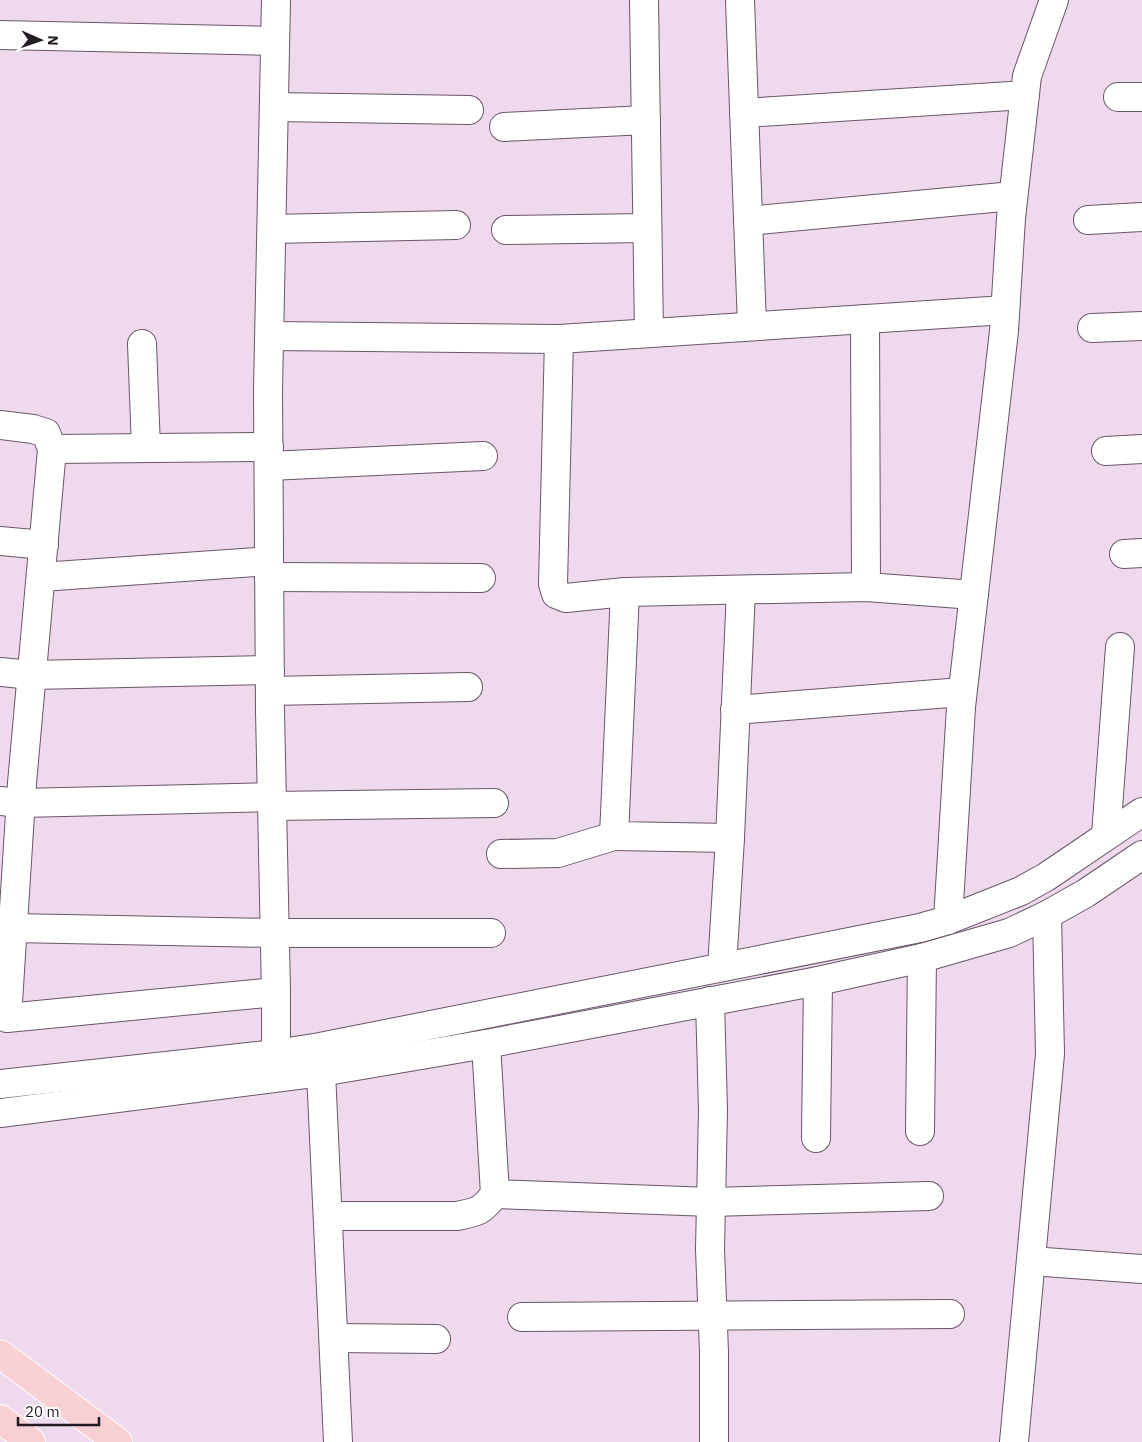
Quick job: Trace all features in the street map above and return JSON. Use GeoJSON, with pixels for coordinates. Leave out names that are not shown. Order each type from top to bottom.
{"type":"FeatureCollection","features":[{"type":"Feature","properties":{"kind":"main road"},"geometry":{"type":"LineString","coordinates":[[0,1354],[118,1442]]}},
{"type":"Feature","properties":{"kind":"main road"},"geometry":{"type":"LineString","coordinates":[[0,1419],[31,1442]]}},
{"type":"Feature","properties":{"kind":"street"},"geometry":{"type":"LineString","coordinates":[[276,0],[269,457],[270,681],[276,1054]]}},
{"type":"Feature","properties":{"kind":"street"},"geometry":{"type":"LineString","coordinates":[[644,0],[649,333]]}},
{"type":"Feature","properties":{"kind":"street"},"geometry":{"type":"LineString","coordinates":[[740,0],[752,326]]}},
{"type":"Feature","properties":{"kind":"street"},"geometry":{"type":"LineString","coordinates":[[948,920],[962,692],[1005,310],[1013,196],[1027,76],[1054,0]]}},
{"type":"Feature","properties":{"kind":"street"},"geometry":{"type":"LineString","coordinates":[[0,34],[275,41]]}},
{"type":"Feature","properties":{"kind":"street"},"geometry":{"type":"LineString","coordinates":[[744,113],[1025,95]]}},
{"type":"Feature","properties":{"kind":"street"},"geometry":{"type":"LineString","coordinates":[[274,107],[469,110]]}},
{"type":"Feature","properties":{"kind":"street"},"geometry":{"type":"LineString","coordinates":[[504,127],[646,120]]}},
{"type":"Feature","properties":{"kind":"street"},"geometry":{"type":"LineString","coordinates":[[748,221],[1013,196]]}},
{"type":"Feature","properties":{"kind":"street"},"geometry":{"type":"LineString","coordinates":[[1088,220],[1142,217]]}},
{"type":"Feature","properties":{"kind":"street"},"geometry":{"type":"LineString","coordinates":[[272,229],[456,225]]}},
{"type":"Feature","properties":{"kind":"street"},"geometry":{"type":"LineString","coordinates":[[506,230],[648,228]]}},
{"type":"Feature","properties":{"kind":"street"},"geometry":{"type":"LineString","coordinates":[[270,336],[559,339],[1005,310]]}},
{"type":"Feature","properties":{"kind":"street"},"geometry":{"type":"LineString","coordinates":[[865,319],[866,587]]}},
{"type":"Feature","properties":{"kind":"street"},"geometry":{"type":"LineString","coordinates":[[1092,328],[1142,326]]}},
{"type":"Feature","properties":{"kind":"street"},"geometry":{"type":"LineString","coordinates":[[559,339],[553,584],[556,594],[566,598],[625,592],[866,587],[974,595]]}},
{"type":"Feature","properties":{"kind":"street"},"geometry":{"type":"LineString","coordinates":[[142,344],[146,448]]}},
{"type":"Feature","properties":{"kind":"street"},"geometry":{"type":"LineString","coordinates":[[0,425],[33,429],[46,434],[52,449],[32,675],[11,802],[13,928],[7,1018],[276,992]]}},
{"type":"Feature","properties":{"kind":"street"},"geometry":{"type":"LineString","coordinates":[[52,449],[146,448],[269,457],[483,456]]}},
{"type":"Feature","properties":{"kind":"street"},"geometry":{"type":"LineString","coordinates":[[1106,451],[1142,449]]}},
{"type":"Feature","properties":{"kind":"street"},"geometry":{"type":"LineString","coordinates":[[0,541],[44,545]]}},
{"type":"Feature","properties":{"kind":"street"},"geometry":{"type":"LineString","coordinates":[[41,577],[269,569],[481,578]]}},
{"type":"Feature","properties":{"kind":"street"},"geometry":{"type":"LineString","coordinates":[[722,967],[730,838],[740,590]]}},
{"type":"Feature","properties":{"kind":"street"},"geometry":{"type":"LineString","coordinates":[[614,836],[625,592]]}},
{"type":"Feature","properties":{"kind":"street"},"geometry":{"type":"LineString","coordinates":[[1106,835],[1120,647]]}},
{"type":"Feature","properties":{"kind":"street"},"geometry":{"type":"LineString","coordinates":[[0,672],[32,675],[468,687]]}},
{"type":"Feature","properties":{"kind":"street"},"geometry":{"type":"LineString","coordinates":[[735,710],[962,692]]}},
{"type":"Feature","properties":{"kind":"street"},"geometry":{"type":"LineString","coordinates":[[11,802],[272,801],[494,803]]}},
{"type":"Feature","properties":{"kind":"street"},"geometry":{"type":"LineString","coordinates":[[0,1084],[276,1054],[571,998],[920,928],[948,920],[1021,891],[1046,877],[1142,812]]}},
{"type":"Feature","properties":{"kind":"street"},"geometry":{"type":"LineString","coordinates":[[501,854],[558,853],[614,836],[730,838]]}},
{"type":"Feature","properties":{"kind":"street"},"geometry":{"type":"LineString","coordinates":[[0,1113],[321,1072],[486,1044],[818,981],[922,958],[1009,933],[1047,915],[1086,893],[1142,855]]}},
{"type":"Feature","properties":{"kind":"street"},"geometry":{"type":"LineString","coordinates":[[1014,1442],[1050,1054],[1047,915]]}},
{"type":"Feature","properties":{"kind":"street"},"geometry":{"type":"LineString","coordinates":[[13,928],[275,933],[491,933]]}},
{"type":"Feature","properties":{"kind":"street"},"geometry":{"type":"LineString","coordinates":[[920,1131],[922,958]]}},
{"type":"Feature","properties":{"kind":"street"},"geometry":{"type":"LineString","coordinates":[[816,1138],[818,981]]}},
{"type":"Feature","properties":{"kind":"street"},"geometry":{"type":"LineString","coordinates":[[710,1001],[713,1110],[710,1249],[714,1442]]}},
{"type":"Feature","properties":{"kind":"street"},"geometry":{"type":"LineString","coordinates":[[328,1216],[457,1216],[484,1208],[495,1194],[486,1044]]}},
{"type":"Feature","properties":{"kind":"street"},"geometry":{"type":"LineString","coordinates":[[321,1072],[338,1442]]}},
{"type":"Feature","properties":{"kind":"street"},"geometry":{"type":"LineString","coordinates":[[495,1194],[711,1202],[929,1196]]}},
{"type":"Feature","properties":{"kind":"street"},"geometry":{"type":"LineString","coordinates":[[1031,1261],[1142,1269]]}},
{"type":"Feature","properties":{"kind":"street"},"geometry":{"type":"LineString","coordinates":[[522,1317],[950,1314]]}},
{"type":"Feature","properties":{"kind":"street"},"geometry":{"type":"LineString","coordinates":[[334,1338],[436,1339]]}}]}
